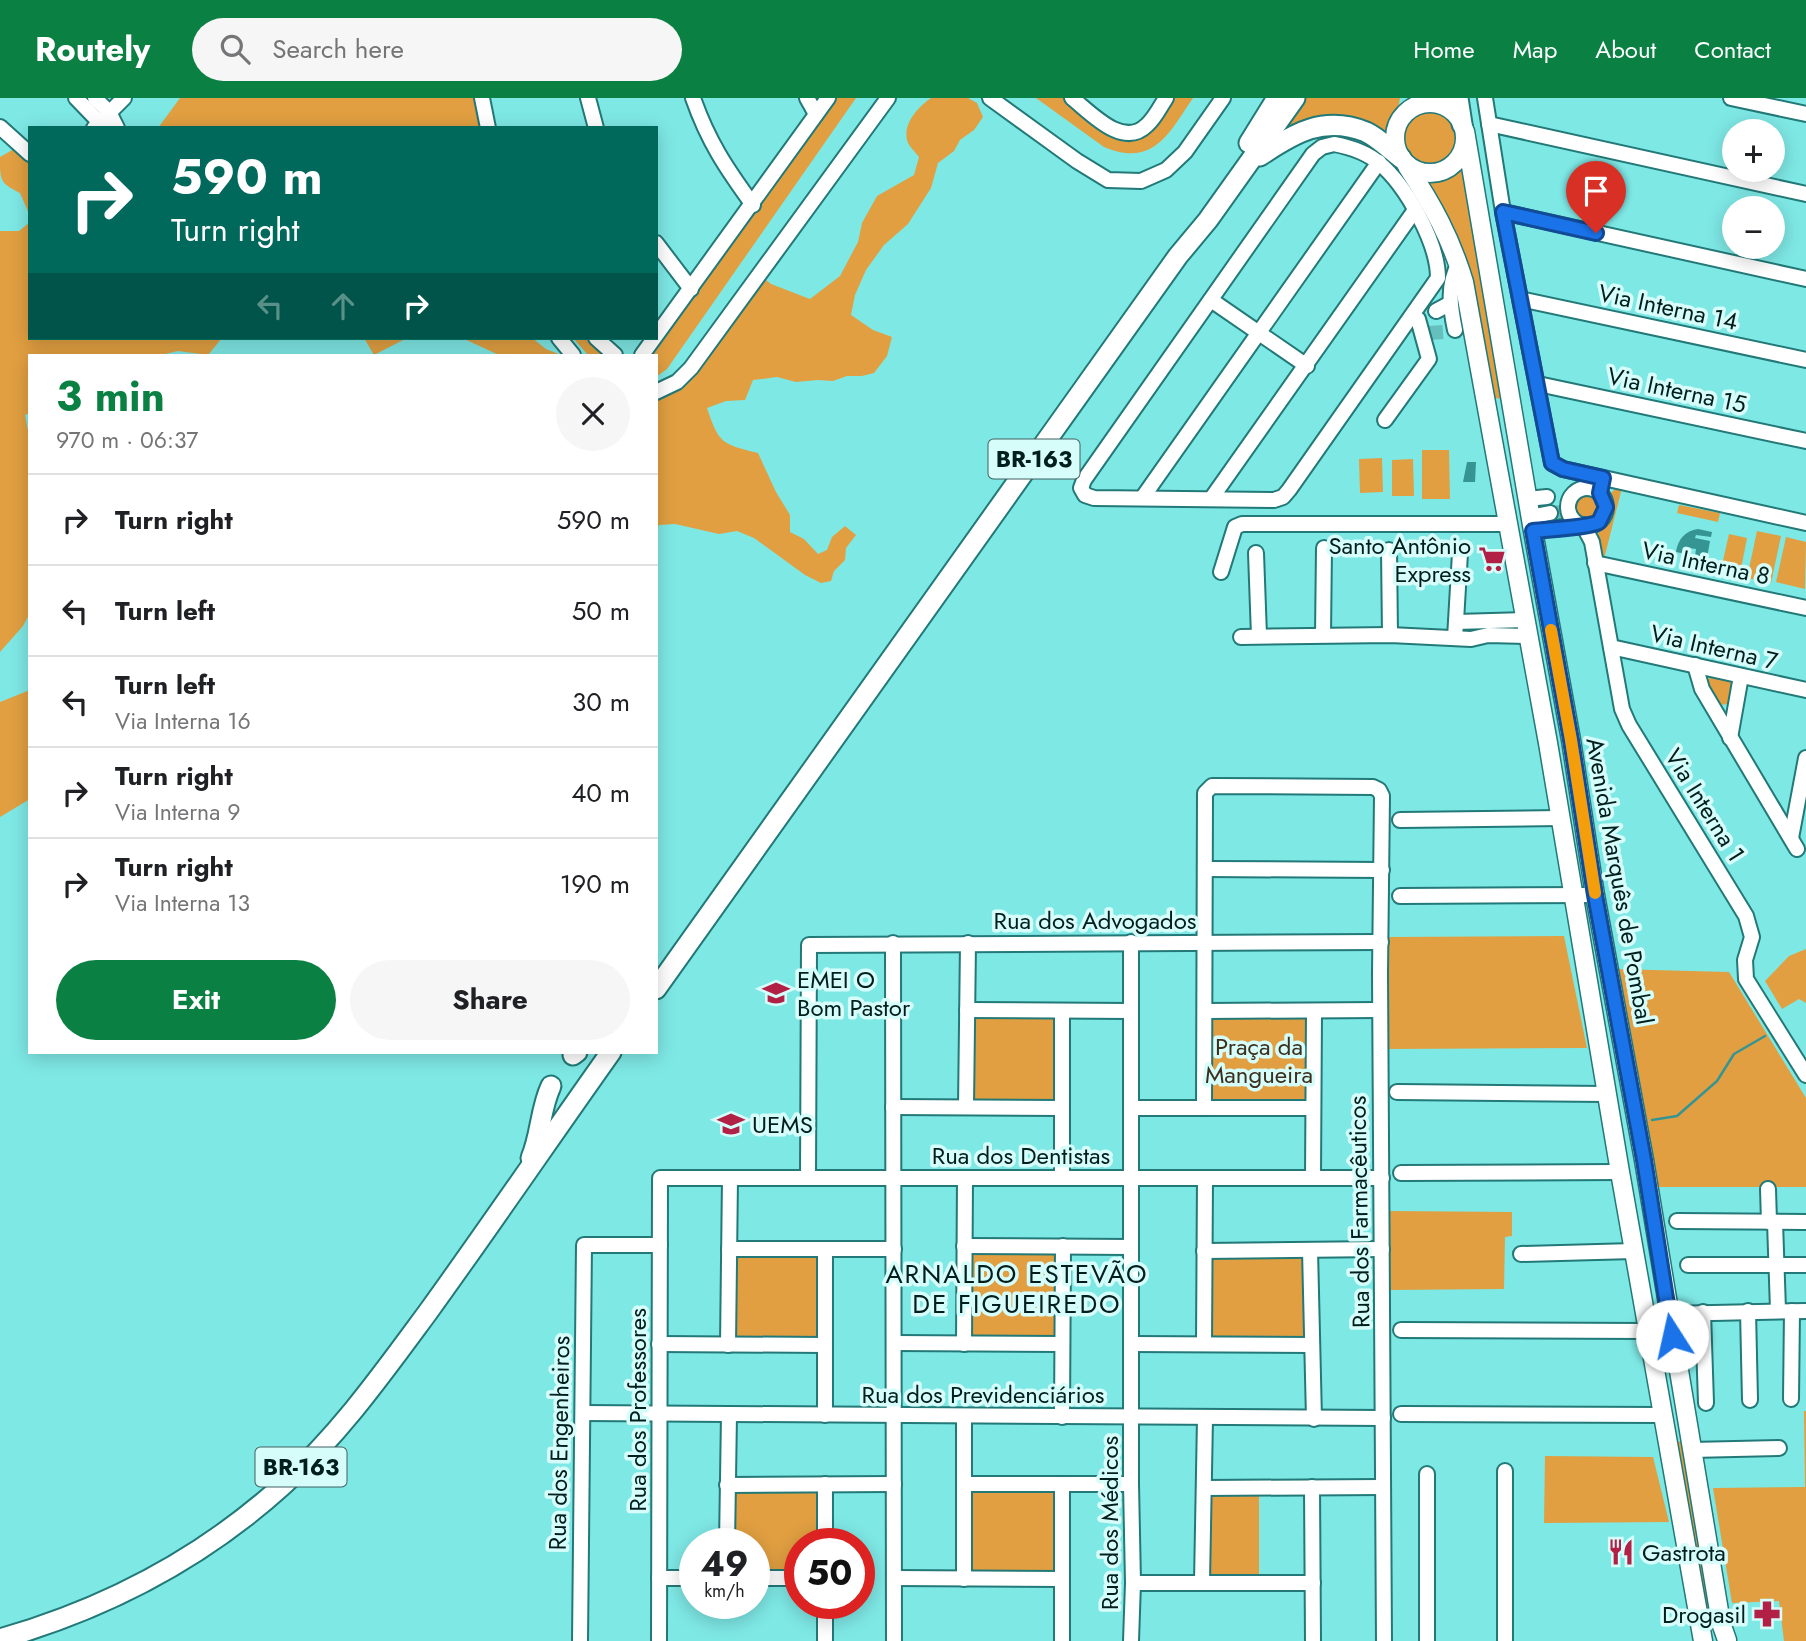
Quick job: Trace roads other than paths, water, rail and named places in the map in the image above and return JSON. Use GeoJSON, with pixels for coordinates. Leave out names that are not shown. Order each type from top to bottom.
{"type":"FeatureCollection","features":[{"type":"Feature","properties":{"kind":"highway","name":"BR-163"},"geometry":{"type":"LineString","coordinates":[[1178,256],[1200,216],[1277,98]]}},
{"type":"Feature","properties":{"kind":"highway","name":"BR-163"},"geometry":{"type":"LineString","coordinates":[[658,986],[1178,256],[1251,162],[1295,98]]}},
{"type":"Feature","properties":{"kind":"highway"},"geometry":{"type":"LineString","coordinates":[[1458,98],[1464,127]]}},
{"type":"Feature","properties":{"kind":"highway"},"geometry":{"type":"LineString","coordinates":[[1251,162],[1306,129],[1332,125],[1366,132],[1404,162]]}},
{"type":"Feature","properties":{"kind":"highway","name":"BR-163"},"geometry":{"type":"LineString","coordinates":[[0,1639],[86,1610],[139,1586],[218,1537],[283,1486],[346,1420],[378,1380],[516,1191],[610,1054]]}},
{"type":"Feature","properties":{"kind":"highway"},"geometry":{"type":"LineString","coordinates":[[516,1191],[535,1148],[551,1086]]}},
{"type":"Feature","properties":{"kind":"main road"},"geometry":{"type":"LineString","coordinates":[[1435,101],[1453,111],[1464,127],[1464,148],[1455,163],[1440,172],[1423,173],[1404,162],[1395,146],[1394,133],[1406,104],[1435,101]]}},
{"type":"Feature","properties":{"kind":"main road","name":"Avenida Marquês de Pombal"},"geometry":{"type":"LineString","coordinates":[[1464,127],[1721,1623],[1728,1640]]}},
{"type":"Feature","properties":{"kind":"main road","name":"Avenida Marquês de Pombal"},"geometry":{"type":"LineString","coordinates":[[1404,162],[1439,216],[1459,263],[1473,325],[1548,743],[1606,1094],[1705,1641]]}},
{"type":"Feature","properties":{"kind":"main road"},"geometry":{"type":"LineString","coordinates":[[1487,403],[1501,402],[1512,409]]}},
{"type":"Feature","properties":{"kind":"main road"},"geometry":{"type":"LineString","coordinates":[[1534,666],[1557,664]]}},
{"type":"Feature","properties":{"kind":"main road"},"geometry":{"type":"LineString","coordinates":[[1548,743],[1571,740]]}},
{"type":"Feature","properties":{"kind":"main road"},"geometry":{"type":"LineString","coordinates":[[1627,1205],[1651,1207]]}},
{"type":"Feature","properties":{"kind":"main road"},"geometry":{"type":"LineString","coordinates":[[1667,1436],[1690,1442]]}},
{"type":"Feature","properties":{"kind":"main road"},"geometry":{"type":"LineString","coordinates":[[1705,1641],[1719,1637],[1728,1640]]}},
{"type":"Feature","properties":{"kind":"street"},"geometry":{"type":"LineString","coordinates":[[76,98],[102,122]]}},
{"type":"Feature","properties":{"kind":"street"},"geometry":{"type":"LineString","coordinates":[[95,98],[102,122]]}},
{"type":"Feature","properties":{"kind":"street"},"geometry":{"type":"LineString","coordinates":[[102,122],[124,98]]}},
{"type":"Feature","properties":{"kind":"street"},"geometry":{"type":"LineString","coordinates":[[482,98],[488,126]]}},
{"type":"Feature","properties":{"kind":"street"},"geometry":{"type":"LineString","coordinates":[[588,98],[595,126]]}},
{"type":"Feature","properties":{"kind":"street"},"geometry":{"type":"LineString","coordinates":[[694,98],[705,132],[723,164],[753,205]]}},
{"type":"Feature","properties":{"kind":"street"},"geometry":{"type":"LineString","coordinates":[[807,98],[816,114]]}},
{"type":"Feature","properties":{"kind":"street"},"geometry":{"type":"LineString","coordinates":[[658,333],[828,98]]}},
{"type":"Feature","properties":{"kind":"street"},"geometry":{"type":"LineString","coordinates":[[658,391],[677,382],[691,368],[888,98]]}},
{"type":"Feature","properties":{"kind":"street"},"geometry":{"type":"LineString","coordinates":[[990,98],[1108,180],[1141,181],[1166,170],[1185,152],[1223,98]]}},
{"type":"Feature","properties":{"kind":"street"},"geometry":{"type":"LineString","coordinates":[[1072,98],[1110,127],[1125,134],[1136,132],[1147,125],[1167,98]]}},
{"type":"Feature","properties":{"kind":"street"},"geometry":{"type":"LineString","coordinates":[[1485,98],[1503,212],[1538,384],[1557,466],[1570,478],[1571,486],[1565,494]]}},
{"type":"Feature","properties":{"kind":"street"},"geometry":{"type":"LineString","coordinates":[[1731,98],[1806,114]]}},
{"type":"Feature","properties":{"kind":"street"},"geometry":{"type":"LineString","coordinates":[[1489,124],[1806,194]]}},
{"type":"Feature","properties":{"kind":"street"},"geometry":{"type":"LineString","coordinates":[[0,127],[28,152]]}},
{"type":"Feature","properties":{"kind":"street"},"geometry":{"type":"LineString","coordinates":[[1385,420],[1429,359],[1427,314],[1438,278],[1438,267],[1415,210],[1379,162],[1353,148],[1334,144],[1322,147],[1313,154],[1080,488],[1085,495],[1094,498],[1274,500],[1283,497],[1427,314],[1450,286],[1459,263]]}},
{"type":"Feature","properties":{"kind":"street"},"geometry":{"type":"LineString","coordinates":[[1143,497],[1379,162]]}},
{"type":"Feature","properties":{"kind":"street"},"geometry":{"type":"LineString","coordinates":[[1211,499],[1415,210]]}},
{"type":"Feature","properties":{"kind":"street"},"geometry":{"type":"LineString","coordinates":[[1503,212],[1806,279]]}},
{"type":"Feature","properties":{"kind":"street"},"geometry":{"type":"LineString","coordinates":[[658,246],[691,289]]}},
{"type":"Feature","properties":{"kind":"street","name":"Via Interna 14"},"geometry":{"type":"LineString","coordinates":[[1521,299],[1806,359]]}},
{"type":"Feature","properties":{"kind":"street"},"geometry":{"type":"LineString","coordinates":[[1211,300],[1307,366]]}},
{"type":"Feature","properties":{"kind":"street"},"geometry":{"type":"LineString","coordinates":[[1427,314],[1442,331]]}},
{"type":"Feature","properties":{"kind":"street"},"geometry":{"type":"LineString","coordinates":[[1427,314],[1442,331]]}},
{"type":"Feature","properties":{"kind":"street"},"geometry":{"type":"LineString","coordinates":[[1442,331],[1473,325]]}},
{"type":"Feature","properties":{"kind":"street"},"geometry":{"type":"LineString","coordinates":[[561,340],[572,354]]}},
{"type":"Feature","properties":{"kind":"street"},"geometry":{"type":"LineString","coordinates":[[598,340],[614,354]]}},
{"type":"Feature","properties":{"kind":"street","name":"Via Interna 15"},"geometry":{"type":"LineString","coordinates":[[1538,384],[1806,441]]}},
{"type":"Feature","properties":{"kind":"street"},"geometry":{"type":"LineString","coordinates":[[1557,466],[1806,523]]}},
{"type":"Feature","properties":{"kind":"street"},"geometry":{"type":"LineString","coordinates":[[1530,516],[1565,494],[1583,473]]}},
{"type":"Feature","properties":{"kind":"street"},"geometry":{"type":"LineString","coordinates":[[1592,541],[1605,512],[1603,478]]}},
{"type":"Feature","properties":{"kind":"street"},"geometry":{"type":"LineString","coordinates":[[1602,496],[1623,482]]}},
{"type":"Feature","properties":{"kind":"street"},"geometry":{"type":"LineString","coordinates":[[1565,494],[1590,488],[1602,496]]}},
{"type":"Feature","properties":{"kind":"street"},"geometry":{"type":"LineString","coordinates":[[1560,512],[1568,502],[1565,494]]}},
{"type":"Feature","properties":{"kind":"street"},"geometry":{"type":"LineString","coordinates":[[1530,516],[1560,512],[1582,525],[1592,541]]}},
{"type":"Feature","properties":{"kind":"street"},"geometry":{"type":"LineString","coordinates":[[1530,516],[1582,525],[1599,522]]}},
{"type":"Feature","properties":{"kind":"street"},"geometry":{"type":"LineString","coordinates":[[1221,572],[1235,527],[1242,524],[1509,524]]}},
{"type":"Feature","properties":{"kind":"street","name":"Via Interna 1"},"geometry":{"type":"LineString","coordinates":[[1592,541],[1622,709],[1629,725],[1746,916],[1752,937],[1745,960],[1746,979],[1806,1075]]}},
{"type":"Feature","properties":{"kind":"street"},"geometry":{"type":"LineString","coordinates":[[1323,635],[1324,548]]}},
{"type":"Feature","properties":{"kind":"street"},"geometry":{"type":"LineString","coordinates":[[1389,550],[1391,635]]}},
{"type":"Feature","properties":{"kind":"street"},"geometry":{"type":"LineString","coordinates":[[1256,553],[1259,636]]}},
{"type":"Feature","properties":{"kind":"street"},"geometry":{"type":"LineString","coordinates":[[1455,638],[1460,553]]}},
{"type":"Feature","properties":{"kind":"street","name":"Via Interna 8"},"geometry":{"type":"LineString","coordinates":[[1595,563],[1806,608]]}},
{"type":"Feature","properties":{"kind":"street"},"geometry":{"type":"LineString","coordinates":[[1456,622],[1527,628]]}},
{"type":"Feature","properties":{"kind":"street"},"geometry":{"type":"LineString","coordinates":[[1241,637],[1391,635],[1471,639],[1527,628]]}},
{"type":"Feature","properties":{"kind":"street","name":"Via Interna 7"},"geometry":{"type":"LineString","coordinates":[[1611,647],[1806,690]]}},
{"type":"Feature","properties":{"kind":"street"},"geometry":{"type":"LineString","coordinates":[[1695,665],[1702,690],[1794,843],[1799,790],[1806,758]]}},
{"type":"Feature","properties":{"kind":"street"},"geometry":{"type":"LineString","coordinates":[[1730,738],[1741,676]]}},
{"type":"Feature","properties":{"kind":"street"},"geometry":{"type":"LineString","coordinates":[[1716,714],[1729,709],[1738,698]]}},
{"type":"Feature","properties":{"kind":"street","name":"Rua dos Farmacêuticos"},"geometry":{"type":"LineString","coordinates":[[1206,869],[1205,793],[1212,786],[1373,787],[1379,790],[1382,796],[1380,1010],[1384,1641]]}},
{"type":"Feature","properties":{"kind":"street"},"geometry":{"type":"LineString","coordinates":[[1774,811],[1783,811],[1789,807],[1799,790]]}},
{"type":"Feature","properties":{"kind":"street"},"geometry":{"type":"LineString","coordinates":[[1401,820],[1560,818]]}},
{"type":"Feature","properties":{"kind":"street"},"geometry":{"type":"LineString","coordinates":[[1204,1108],[1206,869],[1382,870]]}},
{"type":"Feature","properties":{"kind":"street"},"geometry":{"type":"LineString","coordinates":[[1400,896],[1595,895]]}},
{"type":"Feature","properties":{"kind":"street","name":"Rua dos Médicos"},"geometry":{"type":"LineString","coordinates":[[1131,942],[1131,1641]]}},
{"type":"Feature","properties":{"kind":"street","name":"Rua dos Advogados"},"geometry":{"type":"LineString","coordinates":[[808,1178],[809,945],[1381,942]]}},
{"type":"Feature","properties":{"kind":"street"},"geometry":{"type":"LineString","coordinates":[[893,943],[894,1641]]}},
{"type":"Feature","properties":{"kind":"street"},"geometry":{"type":"LineString","coordinates":[[966,1107],[968,943]]}},
{"type":"Feature","properties":{"kind":"street"},"geometry":{"type":"LineString","coordinates":[[967,1010],[1131,1011]]}},
{"type":"Feature","properties":{"kind":"street"},"geometry":{"type":"LineString","coordinates":[[1205,1011],[1380,1010]]}},
{"type":"Feature","properties":{"kind":"street"},"geometry":{"type":"LineString","coordinates":[[1062,1011],[1062,1178]]}},
{"type":"Feature","properties":{"kind":"street"},"geometry":{"type":"LineString","coordinates":[[1313,1178],[1314,1011]]}},
{"type":"Feature","properties":{"kind":"street"},"geometry":{"type":"LineString","coordinates":[[1398,1092],[1606,1094]]}},
{"type":"Feature","properties":{"kind":"street"},"geometry":{"type":"LineString","coordinates":[[893,1107],[1062,1108]]}},
{"type":"Feature","properties":{"kind":"street"},"geometry":{"type":"LineString","coordinates":[[1131,1108],[1313,1108]]}},
{"type":"Feature","properties":{"kind":"street"},"geometry":{"type":"LineString","coordinates":[[1401,1173],[1620,1172]]}},
{"type":"Feature","properties":{"kind":"street","name":"Rua dos Dentistas"},"geometry":{"type":"LineString","coordinates":[[660,1178],[1382,1178]]}},
{"type":"Feature","properties":{"kind":"street","name":"Rua dos Professores"},"geometry":{"type":"LineString","coordinates":[[659,1641],[660,1178]]}},
{"type":"Feature","properties":{"kind":"street"},"geometry":{"type":"LineString","coordinates":[[729,1345],[730,1178]]}},
{"type":"Feature","properties":{"kind":"street"},"geometry":{"type":"LineString","coordinates":[[964,1344],[965,1178]]}},
{"type":"Feature","properties":{"kind":"street"},"geometry":{"type":"LineString","coordinates":[[1204,1344],[1205,1178]]}},
{"type":"Feature","properties":{"kind":"street"},"geometry":{"type":"LineString","coordinates":[[1768,1189],[1776,1266],[1792,1311],[1791,1399]]}},
{"type":"Feature","properties":{"kind":"street"},"geometry":{"type":"LineString","coordinates":[[1677,1221],[1806,1222]]}},
{"type":"Feature","properties":{"kind":"street","name":"Rua dos Engenheiros"},"geometry":{"type":"LineString","coordinates":[[580,1641],[584,1245],[660,1245]]}},
{"type":"Feature","properties":{"kind":"street"},"geometry":{"type":"LineString","coordinates":[[964,1246],[1131,1247]]}},
{"type":"Feature","properties":{"kind":"street"},"geometry":{"type":"LineString","coordinates":[[1062,1417],[1063,1246]]}},
{"type":"Feature","properties":{"kind":"street"},"geometry":{"type":"LineString","coordinates":[[729,1249],[894,1248]]}},
{"type":"Feature","properties":{"kind":"street"},"geometry":{"type":"LineString","coordinates":[[825,1249],[825,1415]]}},
{"type":"Feature","properties":{"kind":"street"},"geometry":{"type":"LineString","coordinates":[[1310,1250],[1314,1419]]}},
{"type":"Feature","properties":{"kind":"street"},"geometry":{"type":"LineString","coordinates":[[1204,1251],[1382,1250]]}},
{"type":"Feature","properties":{"kind":"street"},"geometry":{"type":"LineString","coordinates":[[1521,1254],[1634,1251]]}},
{"type":"Feature","properties":{"kind":"street"},"geometry":{"type":"LineString","coordinates":[[1688,1265],[1806,1265]]}},
{"type":"Feature","properties":{"kind":"street"},"geometry":{"type":"LineString","coordinates":[[1748,1311],[1750,1400]]}},
{"type":"Feature","properties":{"kind":"street"},"geometry":{"type":"LineString","coordinates":[[1668,1314],[1792,1311]]}},
{"type":"Feature","properties":{"kind":"street"},"geometry":{"type":"LineString","coordinates":[[1703,1312],[1706,1403]]}},
{"type":"Feature","properties":{"kind":"street"},"geometry":{"type":"LineString","coordinates":[[1401,1330],[1648,1331]]}},
{"type":"Feature","properties":{"kind":"street"},"geometry":{"type":"LineString","coordinates":[[894,1343],[1062,1344]]}},
{"type":"Feature","properties":{"kind":"street"},"geometry":{"type":"LineString","coordinates":[[659,1344],[825,1345]]}},
{"type":"Feature","properties":{"kind":"street"},"geometry":{"type":"LineString","coordinates":[[1131,1344],[1311,1345]]}},
{"type":"Feature","properties":{"kind":"street","name":"Rua dos Previdenciários"},"geometry":{"type":"LineString","coordinates":[[583,1413],[1383,1418]]}},
{"type":"Feature","properties":{"kind":"street"},"geometry":{"type":"LineString","coordinates":[[727,1528],[729,1414]]}},
{"type":"Feature","properties":{"kind":"street"},"geometry":{"type":"LineString","coordinates":[[1401,1414],[1663,1415]]}},
{"type":"Feature","properties":{"kind":"street"},"geometry":{"type":"LineString","coordinates":[[964,1416],[964,1578]]}},
{"type":"Feature","properties":{"kind":"street"},"geometry":{"type":"LineString","coordinates":[[1202,1582],[1205,1418]]}},
{"type":"Feature","properties":{"kind":"street"},"geometry":{"type":"LineString","coordinates":[[1690,1442],[1779,1448]]}},
{"type":"Feature","properties":{"kind":"street"},"geometry":{"type":"LineString","coordinates":[[1505,1471],[1505,1641]]}},
{"type":"Feature","properties":{"kind":"street"},"geometry":{"type":"LineString","coordinates":[[1427,1474],[1427,1641]]}},
{"type":"Feature","properties":{"kind":"street"},"geometry":{"type":"LineString","coordinates":[[825,1484],[825,1528]]}},
{"type":"Feature","properties":{"kind":"street"},"geometry":{"type":"LineString","coordinates":[[727,1485],[894,1484]]}},
{"type":"Feature","properties":{"kind":"street"},"geometry":{"type":"LineString","coordinates":[[964,1484],[1131,1484]]}},
{"type":"Feature","properties":{"kind":"street"},"geometry":{"type":"LineString","coordinates":[[1062,1484],[1062,1641]]}},
{"type":"Feature","properties":{"kind":"street"},"geometry":{"type":"LineString","coordinates":[[1312,1487],[1312,1641]]}},
{"type":"Feature","properties":{"kind":"street"},"geometry":{"type":"LineString","coordinates":[[1203,1488],[1382,1487]]}},
{"type":"Feature","properties":{"kind":"street"},"geometry":{"type":"LineString","coordinates":[[659,1578],[679,1578]]}},
{"type":"Feature","properties":{"kind":"street"},"geometry":{"type":"LineString","coordinates":[[894,1578],[1062,1579]]}},
{"type":"Feature","properties":{"kind":"street"},"geometry":{"type":"LineString","coordinates":[[1133,1583],[1313,1583]]}},
{"type":"Feature","properties":{"kind":"street"},"geometry":{"type":"LineString","coordinates":[[825,1619],[825,1641]]}},
{"type":"Feature","properties":{"kind":"water"},"geometry":{"type":"Polygon","coordinates":[[[1467,462],[1476,462],[1475,482],[1463,482],[1467,462]]]}},
{"type":"Feature","properties":{"kind":"water"},"geometry":{"type":"Polygon","coordinates":[[[1698,529],[1712,532],[1711,537],[1696,535],[1695,538],[1710,541],[1707,558],[1695,556],[1696,549],[1688,548],[1686,554],[1676,552],[1683,536],[1698,529]]]}},
{"type":"Feature","properties":{"kind":"waterway"},"geometry":{"type":"LineString","coordinates":[[1652,1120],[1677,1116],[1717,1081],[1734,1054],[1765,1036]]}},
{"type":"Feature","properties":{"kind":"tunnel"},"geometry":{"type":"LineString","coordinates":[[1429,333],[1443,332]]}},
{"type":"Feature","properties":{"kind":"tunnel"},"geometry":{"type":"LineString","coordinates":[[1550,513],[1561,512]]}},
{"type":"Feature","properties":{"kind":"place","name":"Santo Antônio Express"},"geometry":{"type":"Point","coordinates":[1492,559]}},
{"type":"Feature","properties":{"kind":"place","name":"EMEI O Bom Pastor"},"geometry":{"type":"Point","coordinates":[776,993]}},
{"type":"Feature","properties":{"kind":"place","name":"UEMS"},"geometry":{"type":"Point","coordinates":[731,1124]}},
{"type":"Feature","properties":{"kind":"place","name":"Gastrota"},"geometry":{"type":"Point","coordinates":[1621,1552]}},
{"type":"Feature","properties":{"kind":"place","name":"Drogasil"},"geometry":{"type":"Point","coordinates":[1767,1614]}},
{"type":"Feature","properties":{"kind":"district","name":"ARNALDO ESTEVÃO DE FIGUEIREDO"},"geometry":{"type":"Point","coordinates":[1017,1289]}},
{"type":"Feature","properties":{"kind":"park label","name":"Praça da Mangueira"},"geometry":{"type":"Point","coordinates":[1259,1060]}}]}
